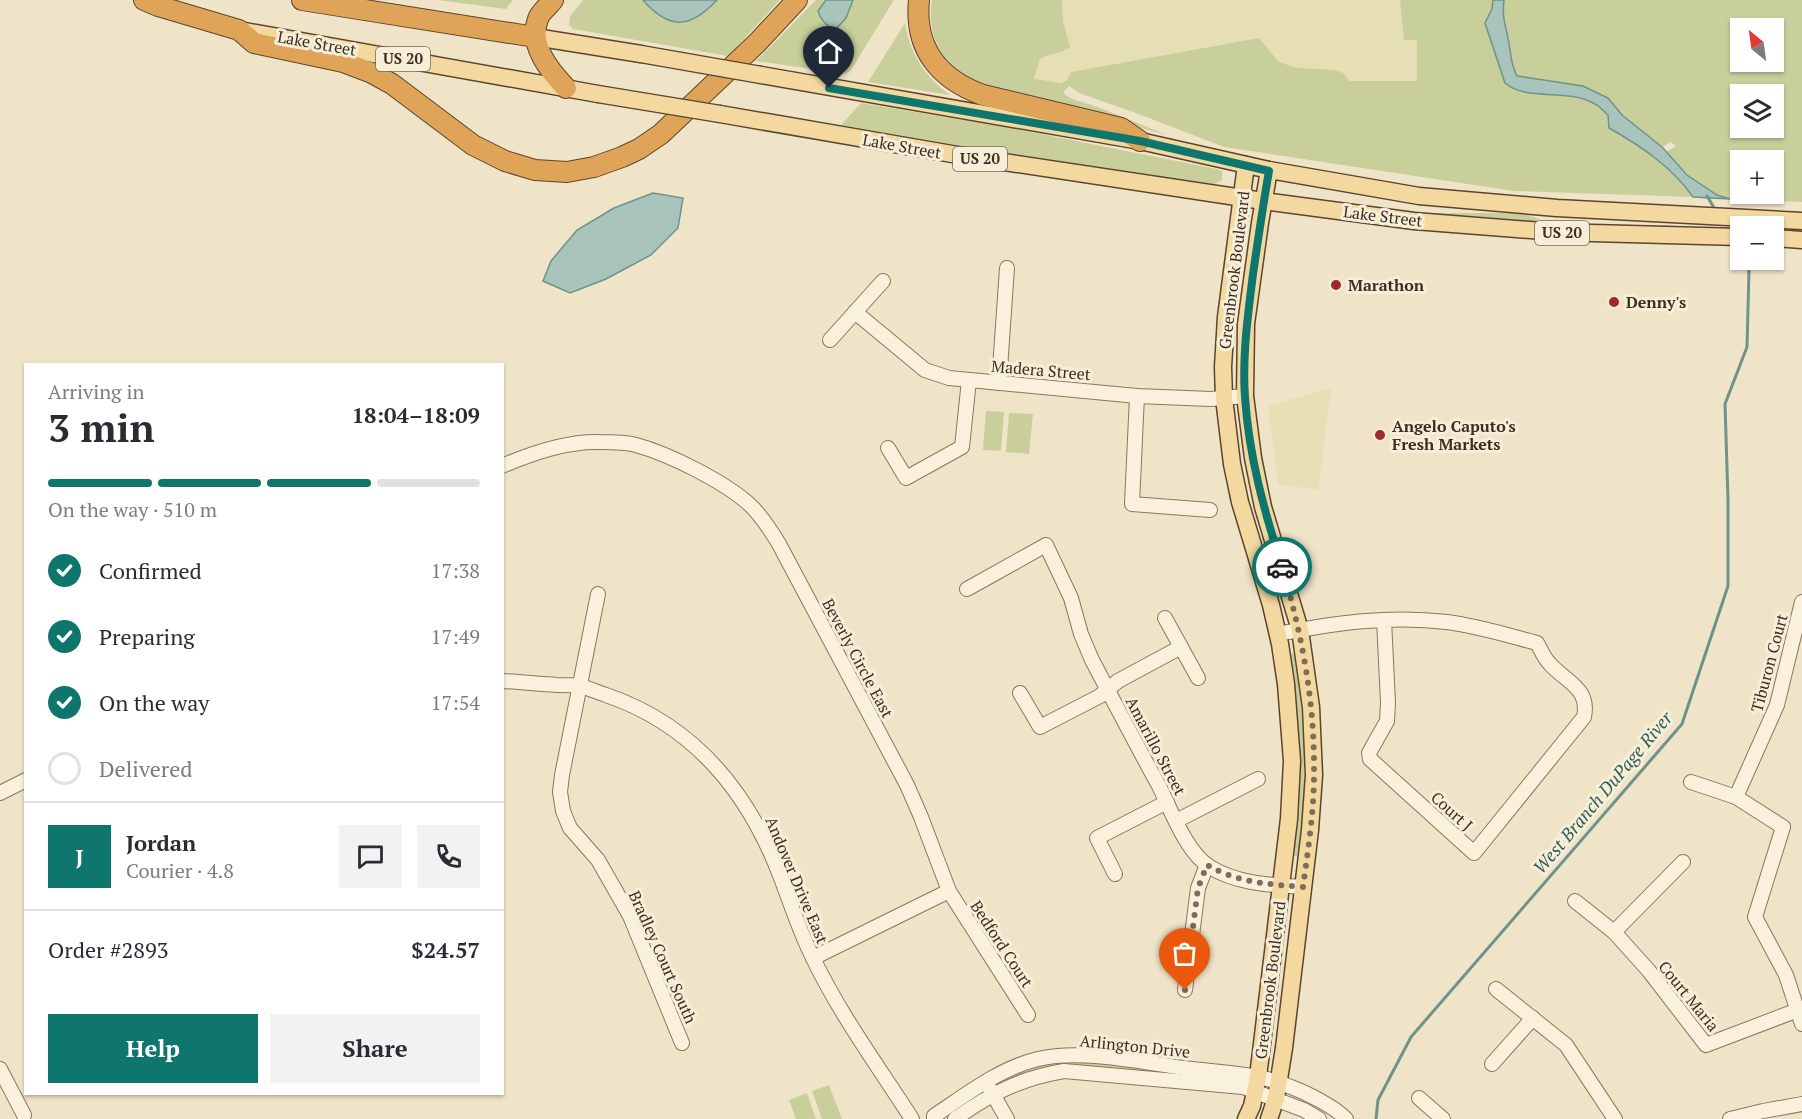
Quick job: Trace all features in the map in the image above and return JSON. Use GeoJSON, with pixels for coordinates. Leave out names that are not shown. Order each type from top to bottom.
{"type":"FeatureCollection","features":[{"type":"Feature","properties":{"kind":"highway","name":"Lake Street"},"geometry":{"type":"LineString","coordinates":[[144,0],[239,30]]}},
{"type":"Feature","properties":{"kind":"highway","name":"Lake Street"},"geometry":{"type":"LineString","coordinates":[[302,0],[535,37]]}},
{"type":"Feature","properties":{"kind":"highway"},"geometry":{"type":"LineString","coordinates":[[553,0],[538,18],[535,37],[551,72],[566,88]]}},
{"type":"Feature","properties":{"kind":"highway"},"geometry":{"type":"LineString","coordinates":[[239,30],[254,44],[343,62],[372,73],[392,84],[473,145],[505,161],[535,170],[567,172],[594,167],[622,157],[661,134],[757,43],[797,0]]}},
{"type":"Feature","properties":{"kind":"highway"},"geometry":{"type":"LineString","coordinates":[[920,0],[919,24],[924,44],[933,60],[947,76],[963,87],[983,95],[1121,128],[1140,141]]}},
{"type":"Feature","properties":{"kind":"main road","name":"Lake Street"},"geometry":{"type":"LineString","coordinates":[[239,30],[958,155],[1263,201],[1414,221],[1555,232],[1730,236]]}},
{"type":"Feature","properties":{"kind":"main road","name":"Lake Street"},"geometry":{"type":"LineString","coordinates":[[535,37],[1140,141],[1269,171],[1419,196],[1557,208],[1802,221]]}},
{"type":"Feature","properties":{"kind":"main road","name":"Greenbrook Boulevard"},"geometry":{"type":"LineString","coordinates":[[1246,165],[1226,317],[1224,398],[1232,464],[1240,502],[1278,634],[1286,684],[1292,761],[1289,819],[1256,1084],[1246,1119]]}},
{"type":"Feature","properties":{"kind":"main road","name":"Greenbrook Boulevard"},"geometry":{"type":"LineString","coordinates":[[1269,171],[1246,324],[1245,396],[1261,497],[1300,630],[1311,707],[1314,775],[1303,887],[1277,1091],[1269,1119]]}},
{"type":"Feature","properties":{"kind":"main road"},"geometry":{"type":"LineString","coordinates":[[1784,239],[1802,240]]}},
{"type":"Feature","properties":{"kind":"street"},"geometry":{"type":"LineString","coordinates":[[999,383],[1007,268]]}},
{"type":"Feature","properties":{"kind":"street"},"geometry":{"type":"LineString","coordinates":[[830,340],[883,280]]}},
{"type":"Feature","properties":{"kind":"street","name":"Madera Street"},"geometry":{"type":"LineString","coordinates":[[855,312],[925,370],[949,378],[1137,396],[1224,398],[1245,396]]}},
{"type":"Feature","properties":{"kind":"street"},"geometry":{"type":"LineString","coordinates":[[888,448],[906,478],[962,447],[969,380]]}},
{"type":"Feature","properties":{"kind":"street"},"geometry":{"type":"LineString","coordinates":[[1137,396],[1132,504],[1210,510]]}},
{"type":"Feature","properties":{"kind":"street","name":"Beverly Circle East"},"geometry":{"type":"LineString","coordinates":[[504,465],[522,457],[567,445],[600,442],[634,444],[697,471],[741,497],[758,513],[771,531],[907,785],[949,891]]}},
{"type":"Feature","properties":{"kind":"street","name":"Amarillo Street"},"geometry":{"type":"LineString","coordinates":[[967,589],[1046,545],[1071,598],[1081,634],[1092,660],[1193,849],[1207,865],[1224,875],[1242,880],[1303,887]]}},
{"type":"Feature","properties":{"kind":"street","name":"Bradley Court South"},"geometry":{"type":"LineString","coordinates":[[598,594],[562,775],[560,792],[562,811],[570,828],[598,860],[630,916],[682,1043]]}},
{"type":"Feature","properties":{"kind":"street","name":"Tiburon Court"},"geometry":{"type":"LineString","coordinates":[[1736,796],[1777,705],[1802,602]]}},
{"type":"Feature","properties":{"kind":"street"},"geometry":{"type":"LineString","coordinates":[[1165,618],[1198,678]]}},
{"type":"Feature","properties":{"kind":"street"},"geometry":{"type":"LineString","coordinates":[[1278,634],[1358,621],[1384,620]]}},
{"type":"Feature","properties":{"kind":"street","name":"Court J"},"geometry":{"type":"LineString","coordinates":[[1384,620],[1455,624],[1537,643],[1548,663],[1580,691],[1586,705],[1584,717],[1474,853],[1370,759],[1368,753],[1387,721],[1384,620]]}},
{"type":"Feature","properties":{"kind":"street"},"geometry":{"type":"LineString","coordinates":[[1020,693],[1040,727],[1100,696],[1118,681],[1181,647]]}},
{"type":"Feature","properties":{"kind":"street","name":"Andover Drive East"},"geometry":{"type":"LineString","coordinates":[[504,681],[580,686],[632,705],[680,734],[710,761],[739,796],[762,834],[813,958],[846,1016],[912,1119]]}},
{"type":"Feature","properties":{"kind":"street"},"geometry":{"type":"LineString","coordinates":[[1176,821],[1258,779]]}},
{"type":"Feature","properties":{"kind":"street"},"geometry":{"type":"LineString","coordinates":[[1,790],[24,781]]}},
{"type":"Feature","properties":{"kind":"street"},"geometry":{"type":"LineString","coordinates":[[1691,782],[1736,796],[1783,827],[1755,917],[1786,975],[1800,1017]]}},
{"type":"Feature","properties":{"kind":"street"},"geometry":{"type":"LineString","coordinates":[[1115,874],[1097,838],[1167,802]]}},
{"type":"Feature","properties":{"kind":"street"},"geometry":{"type":"LineString","coordinates":[[1614,932],[1683,862]]}},
{"type":"Feature","properties":{"kind":"street"},"geometry":{"type":"LineString","coordinates":[[1185,990],[1198,888],[1207,865]]}},
{"type":"Feature","properties":{"kind":"street"},"geometry":{"type":"LineString","coordinates":[[813,958],[949,891]]}},
{"type":"Feature","properties":{"kind":"street","name":"Bedford Court"},"geometry":{"type":"LineString","coordinates":[[949,891],[1028,1015]]}},
{"type":"Feature","properties":{"kind":"street","name":"Court Maria"},"geometry":{"type":"LineString","coordinates":[[1575,901],[1614,932],[1649,971],[1706,1045],[1800,1017]]}},
{"type":"Feature","properties":{"kind":"street"},"geometry":{"type":"LineString","coordinates":[[1496,989],[1566,1046],[1615,1119]]}},
{"type":"Feature","properties":{"kind":"street"},"geometry":{"type":"LineString","coordinates":[[1492,1064],[1533,1018]]}},
{"type":"Feature","properties":{"kind":"street","name":"Arlington Drive"},"geometry":{"type":"LineString","coordinates":[[934,1119],[934,1116],[1000,1073],[1024,1063],[1061,1056],[1083,1055],[1241,1073],[1256,1084],[1277,1091]]}},
{"type":"Feature","properties":{"kind":"street"},"geometry":{"type":"LineString","coordinates":[[0,1069],[24,1115]]}},
{"type":"Feature","properties":{"kind":"street","name":"Arlington Drive"},"geometry":{"type":"LineString","coordinates":[[955,1119],[1023,1080],[1064,1071],[1243,1087],[1256,1084]]}},
{"type":"Feature","properties":{"kind":"street"},"geometry":{"type":"LineString","coordinates":[[986,1082],[1007,1119]]}},
{"type":"Feature","properties":{"kind":"street"},"geometry":{"type":"LineString","coordinates":[[1277,1091],[1291,1087],[1337,1111],[1346,1119]]}},
{"type":"Feature","properties":{"kind":"street"},"geometry":{"type":"LineString","coordinates":[[1277,1091],[1320,1119]]}},
{"type":"Feature","properties":{"kind":"street"},"geometry":{"type":"LineString","coordinates":[[1419,1098],[1443,1119]]}},
{"type":"Feature","properties":{"kind":"street"},"geometry":{"type":"LineString","coordinates":[[1730,1119],[1802,1104]]}},
{"type":"Feature","properties":{"kind":"shaded area"},"geometry":{"type":"Polygon","coordinates":[[[1062,0],[1400,0],[1404,39],[1417,39],[1417,81],[1349,81],[1343,73],[1297,68],[1279,62],[1259,38],[1071,72],[1067,80],[1061,83],[1034,80],[1040,59],[1070,47],[1063,21],[1062,0]]]}},
{"type":"Feature","properties":{"kind":"shaded area"},"geometry":{"type":"Polygon","coordinates":[[[1331,388],[1318,490],[1278,484],[1268,406],[1331,388]]]}},
{"type":"Feature","properties":{"kind":"green space"},"geometry":{"type":"Polygon","coordinates":[[[438,0],[513,0],[506,9],[438,0]]]}},
{"type":"Feature","properties":{"kind":"green space"},"geometry":{"type":"Polygon","coordinates":[[[583,0],[643,0],[662,17],[680,22],[698,16],[717,0],[780,0],[728,56],[573,29],[569,25],[570,16],[583,0]]]}},
{"type":"Feature","properties":{"kind":"green space"},"geometry":{"type":"Polygon","coordinates":[[[816,0],[826,0],[818,11],[846,18],[853,0],[894,0],[851,70],[846,74],[756,61],[816,0]]]}},
{"type":"Feature","properties":{"kind":"green space"},"geometry":{"type":"Polygon","coordinates":[[[932,0],[1062,0],[1063,21],[1070,47],[1040,59],[1034,79],[1061,83],[1067,80],[1071,72],[1259,38],[1279,62],[1297,68],[1334,70],[1343,73],[1350,81],[1417,81],[1417,40],[1404,40],[1400,0],[1493,0],[1486,23],[1505,83],[1587,100],[1595,104],[1608,115],[1609,128],[1655,158],[1676,176],[1693,197],[1514,191],[1224,147],[1079,93],[1069,86],[1063,93],[1072,99],[1167,135],[996,89],[968,76],[946,57],[938,46],[931,17],[932,0]]]}},
{"type":"Feature","properties":{"kind":"green space"},"geometry":{"type":"Polygon","coordinates":[[[1504,0],[1802,0],[1802,202],[1784,201],[1784,150],[1730,150],[1730,198],[1725,198],[1696,182],[1666,152],[1676,146],[1671,142],[1662,147],[1622,115],[1608,98],[1517,76],[1504,20],[1504,0]]]}},
{"type":"Feature","properties":{"kind":"green space"},"geometry":{"type":"Polygon","coordinates":[[[905,23],[911,45],[920,64],[933,81],[950,95],[868,82],[905,23]]]}},
{"type":"Feature","properties":{"kind":"green space"},"geometry":{"type":"Polygon","coordinates":[[[861,103],[1016,129],[1217,169],[1222,171],[1222,180],[1215,184],[968,147],[841,125],[861,103]]]}},
{"type":"Feature","properties":{"kind":"green space"},"geometry":{"type":"Polygon","coordinates":[[[1418,213],[1521,213],[1539,219],[1539,222],[1472,219],[1418,213]]]}},
{"type":"Feature","properties":{"kind":"green space"},"geometry":{"type":"Polygon","coordinates":[[[986,411],[1004,412],[1001,451],[983,450],[986,411]]]}},
{"type":"Feature","properties":{"kind":"green space"},"geometry":{"type":"Polygon","coordinates":[[[1009,413],[1033,414],[1029,454],[1006,452],[1009,413]]]}},
{"type":"Feature","properties":{"kind":"green space"},"geometry":{"type":"Polygon","coordinates":[[[1296,653],[1305,755],[1299,857],[1292,855],[1299,772],[1298,734],[1289,654],[1296,653]]]}},
{"type":"Feature","properties":{"kind":"green space"},"geometry":{"type":"Polygon","coordinates":[[[1081,1061],[1183,1072],[1143,1073],[1052,1067],[1008,1081],[1005,1079],[1008,1075],[1047,1063],[1081,1061]]]}},
{"type":"Feature","properties":{"kind":"green space"},"geometry":{"type":"Polygon","coordinates":[[[829,1085],[842,1119],[822,1119],[812,1091],[829,1085]]]}},
{"type":"Feature","properties":{"kind":"green space"},"geometry":{"type":"Polygon","coordinates":[[[807,1093],[816,1119],[796,1119],[789,1100],[807,1093]]]}},
{"type":"Feature","properties":{"kind":"water"},"geometry":{"type":"Polygon","coordinates":[[[643,0],[717,0],[698,16],[689,21],[680,22],[662,17],[643,0]]]}},
{"type":"Feature","properties":{"kind":"water"},"geometry":{"type":"Polygon","coordinates":[[[826,0],[853,0],[846,18],[835,30],[824,22],[818,11],[826,0]]]}},
{"type":"Feature","properties":{"kind":"water"},"geometry":{"type":"Polygon","coordinates":[[[1493,0],[1504,0],[1504,20],[1517,76],[1583,86],[1608,98],[1622,115],[1662,147],[1687,175],[1717,195],[1730,199],[1693,197],[1676,176],[1655,158],[1609,128],[1608,115],[1595,104],[1571,96],[1524,92],[1505,83],[1485,23],[1492,9],[1493,0]]]}},
{"type":"Feature","properties":{"kind":"water"},"geometry":{"type":"Polygon","coordinates":[[[653,193],[683,198],[678,228],[651,255],[606,279],[570,293],[543,281],[551,261],[577,230],[614,208],[653,193]]]}},
{"type":"Feature","properties":{"kind":"waterway","name":"West Branch DuPage River"},"geometry":{"type":"LineString","coordinates":[[1707,196],[1716,211]]}},
{"type":"Feature","properties":{"kind":"waterway","name":"West Branch DuPage River"},"geometry":{"type":"LineString","coordinates":[[1376,1119],[1378,1100],[1411,1037],[1682,724],[1728,586],[1725,404],[1747,347],[1749,270]]}},
{"type":"Feature","properties":{"kind":"way so far"},"geometry":{"type":"LineString","coordinates":[[1185,990],[1198,888],[1207,865],[1224,875],[1242,880],[1303,887],[1311,816],[1314,745],[1300,630],[1282,567]]}},
{"type":"Feature","properties":{"kind":"place","name":"Marathon"},"geometry":{"type":"Point","coordinates":[1336,285]}},
{"type":"Feature","properties":{"kind":"place","name":"Denny's"},"geometry":{"type":"Point","coordinates":[1614,302]}},
{"type":"Feature","properties":{"kind":"place","name":"Angelo Caputo's Fresh Markets"},"geometry":{"type":"Point","coordinates":[1380,435]}},
{"type":"Feature","properties":{"kind":"route"},"geometry":{"type":"LineString","coordinates":[[829,88],[1140,141],[1269,171],[1246,324],[1245,396],[1256,478],[1282,567]]}}]}
